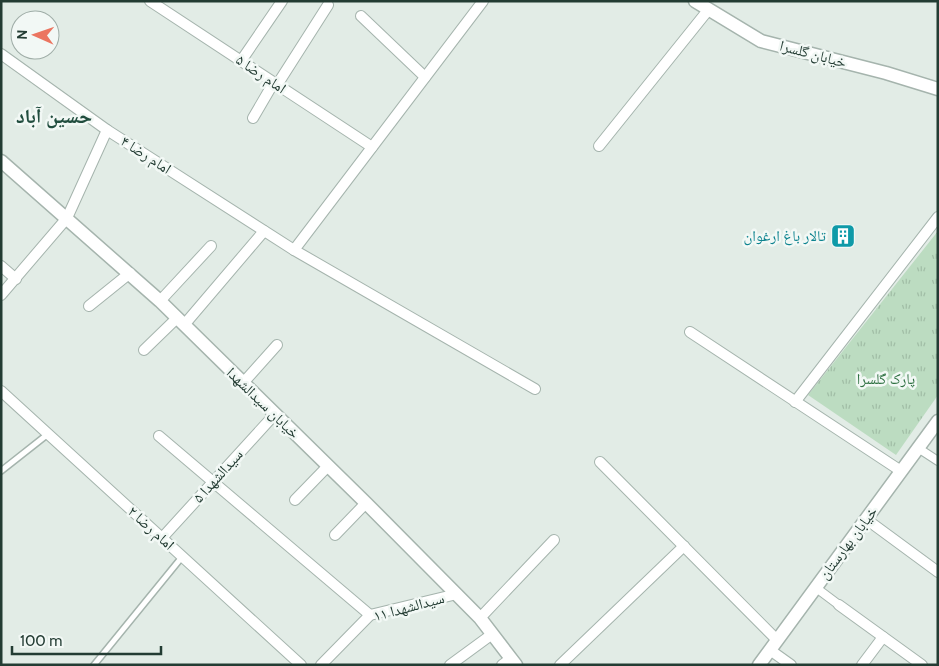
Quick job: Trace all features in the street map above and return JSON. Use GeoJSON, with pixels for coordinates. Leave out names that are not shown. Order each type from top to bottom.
{"type":"FeatureCollection","features":[{"type":"Feature","properties":{"kind":"street","name":"امام رضا ۵"},"geometry":{"type":"LineString","coordinates":[[150,1],[372,147]]}},
{"type":"Feature","properties":{"kind":"street"},"geometry":{"type":"LineString","coordinates":[[241,61],[282,1]]}},
{"type":"Feature","properties":{"kind":"street"},"geometry":{"type":"LineString","coordinates":[[294,250],[482,1]]}},
{"type":"Feature","properties":{"kind":"street","name":"خیابان گلسرا"},"geometry":{"type":"LineString","coordinates":[[696,1],[762,41],[886,73],[938,89]]}},
{"type":"Feature","properties":{"kind":"street"},"geometry":{"type":"LineString","coordinates":[[253,118],[328,5]]}},
{"type":"Feature","properties":{"kind":"street"},"geometry":{"type":"LineString","coordinates":[[599,146],[709,9]]}},
{"type":"Feature","properties":{"kind":"street"},"geometry":{"type":"LineString","coordinates":[[361,16],[425,77]]}},
{"type":"Feature","properties":{"kind":"street","name":"امام رضا ۴"},"geometry":{"type":"LineString","coordinates":[[1,54],[106,130],[294,250],[535,389]]}},
{"type":"Feature","properties":{"kind":"street"},"geometry":{"type":"LineString","coordinates":[[1,295],[67,218],[106,130]]}},
{"type":"Feature","properties":{"kind":"street","name":"خیابان سیدالشهدا"},"geometry":{"type":"LineString","coordinates":[[1,161],[160,301],[366,503],[480,618],[510,663]]}},
{"type":"Feature","properties":{"kind":"street"},"geometry":{"type":"LineString","coordinates":[[795,402],[938,217]]}},
{"type":"Feature","properties":{"kind":"street"},"geometry":{"type":"LineString","coordinates":[[144,350],[181,321],[264,230]]}},
{"type":"Feature","properties":{"kind":"street"},"geometry":{"type":"LineString","coordinates":[[160,301],[211,246]]}},
{"type":"Feature","properties":{"kind":"street"},"geometry":{"type":"LineString","coordinates":[[1,266],[16,279]]}},
{"type":"Feature","properties":{"kind":"street"},"geometry":{"type":"LineString","coordinates":[[89,306],[130,273]]}},
{"type":"Feature","properties":{"kind":"street"},"geometry":{"type":"LineString","coordinates":[[690,332],[901,471]]}},
{"type":"Feature","properties":{"kind":"street"},"geometry":{"type":"LineString","coordinates":[[242,382],[277,345]]}},
{"type":"Feature","properties":{"kind":"street","name":"امام رضا ۲"},"geometry":{"type":"LineString","coordinates":[[1,391],[301,665]]}},
{"type":"Feature","properties":{"kind":"street","name":"سیدالشهدا ۵"},"geometry":{"type":"LineString","coordinates":[[162,538],[274,414]]}},
{"type":"Feature","properties":{"kind":"street","name":"خیابان بهارستان"},"geometry":{"type":"LineString","coordinates":[[759,665],[938,421]]}},
{"type":"Feature","properties":{"kind":"street"},"geometry":{"type":"LineString","coordinates":[[159,436],[370,615]]}},
{"type":"Feature","properties":{"kind":"street"},"geometry":{"type":"LineString","coordinates":[[918,448],[938,461]]}},
{"type":"Feature","properties":{"kind":"street"},"geometry":{"type":"LineString","coordinates":[[600,462],[684,546],[790,665]]}},
{"type":"Feature","properties":{"kind":"street"},"geometry":{"type":"LineString","coordinates":[[294,500],[328,466]]}},
{"type":"Feature","properties":{"kind":"street"},"geometry":{"type":"LineString","coordinates":[[335,535],[366,503]]}},
{"type":"Feature","properties":{"kind":"street"},"geometry":{"type":"LineString","coordinates":[[866,519],[936,567]]}},
{"type":"Feature","properties":{"kind":"street"},"geometry":{"type":"LineString","coordinates":[[480,618],[554,540]]}},
{"type":"Feature","properties":{"kind":"street"},"geometry":{"type":"LineString","coordinates":[[560,665],[684,546]]}},
{"type":"Feature","properties":{"kind":"street"},"geometry":{"type":"LineString","coordinates":[[815,587],[922,665]]}},
{"type":"Feature","properties":{"kind":"street","name":"سیدالشهدا ۱۱"},"geometry":{"type":"LineString","coordinates":[[321,665],[370,615],[457,594]]}},
{"type":"Feature","properties":{"kind":"street"},"geometry":{"type":"LineString","coordinates":[[450,665],[491,634]]}},
{"type":"Feature","properties":{"kind":"street"},"geometry":{"type":"LineString","coordinates":[[862,665],[883,636]]}},
{"type":"Feature","properties":{"kind":"lane"},"geometry":{"type":"LineString","coordinates":[[1,471],[48,434]]}},
{"type":"Feature","properties":{"kind":"lane"},"geometry":{"type":"LineString","coordinates":[[94,665],[183,557]]}},
{"type":"Feature","properties":{"kind":"green space","name":"پارک گلسرا"},"geometry":{"type":"Polygon","coordinates":[[[938,231],[938,395],[896,455],[808,395],[938,231]]]}},
{"type":"Feature","properties":{"kind":"place","name":"تالار باغ ارغوان"},"geometry":{"type":"Point","coordinates":[843,236]}},
{"type":"Feature","properties":{"kind":"district","name":"حسین آباد"},"geometry":{"type":"Point","coordinates":[54,116]}}]}
